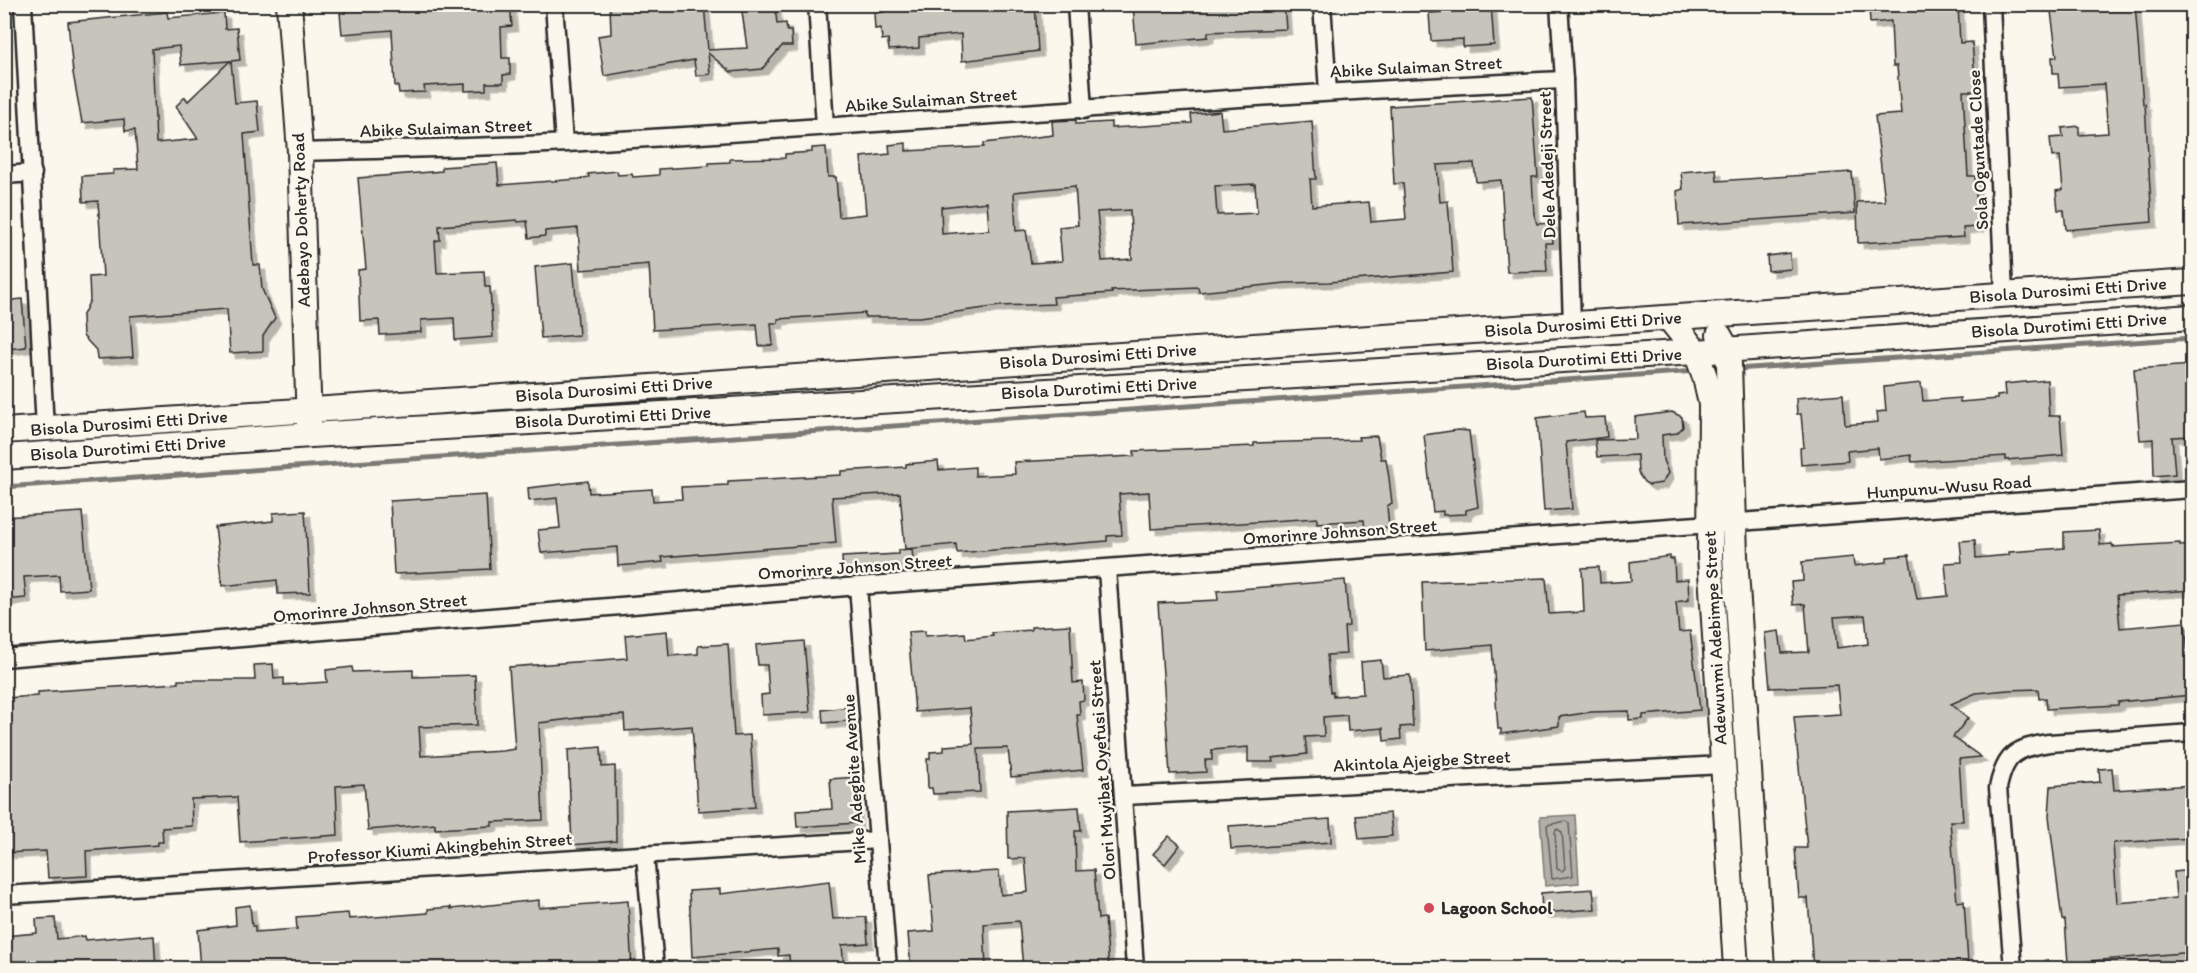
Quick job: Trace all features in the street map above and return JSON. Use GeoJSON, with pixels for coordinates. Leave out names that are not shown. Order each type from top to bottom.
{"type":"FeatureCollection","features":[{"type":"Feature","properties":{"kind":"main road","name":"Adebayo Doherty Road"},"geometry":{"type":"LineString","coordinates":[[289,4],[300,152],[308,410],[311,435]]}},
{"type":"Feature","properties":{"kind":"main road","name":"Bisola Durosimi Etti Drive"},"geometry":{"type":"LineString","coordinates":[[4,431],[2193,282]]}},
{"type":"Feature","properties":{"kind":"main road","name":"Adewunmi Adebimpe Street"},"geometry":{"type":"LineString","coordinates":[[1707,315],[1728,363],[1736,522],[1735,556],[1762,969]]}},
{"type":"Feature","properties":{"kind":"main road","name":"Bisola Durotimi Etti Drive"},"geometry":{"type":"LineString","coordinates":[[4,457],[311,435],[1700,365],[2193,317]]}},
{"type":"Feature","properties":{"kind":"main road","name":"Adewunmi Adebimpe Street"},"geometry":{"type":"LineString","coordinates":[[1669,318],[1700,365],[1711,404],[1709,524],[1736,969]]}},
{"type":"Feature","properties":{"kind":"street"},"geometry":{"type":"LineString","coordinates":[[23,4],[45,429]]}},
{"type":"Feature","properties":{"kind":"street"},"geometry":{"type":"LineString","coordinates":[[554,4],[564,143]]}},
{"type":"Feature","properties":{"kind":"street"},"geometry":{"type":"LineString","coordinates":[[817,4],[825,126]]}},
{"type":"Feature","properties":{"kind":"street"},"geometry":{"type":"LineString","coordinates":[[1076,4],[1083,110]]}},
{"type":"Feature","properties":{"kind":"street"},"geometry":{"type":"LineString","coordinates":[[1322,4],[1328,91]]}},
{"type":"Feature","properties":{"kind":"street","name":"Dele Adedeji Street"},"geometry":{"type":"LineString","coordinates":[[1558,4],[1564,80],[1572,324]]}},
{"type":"Feature","properties":{"kind":"street","name":"Sola Oguntade Close"},"geometry":{"type":"LineString","coordinates":[[1991,4],[2004,294]]}},
{"type":"Feature","properties":{"kind":"street","name":"Abike Sulaiman Street"},"geometry":{"type":"LineString","coordinates":[[300,152],[564,143],[1083,110],[1328,91],[1564,80]]}},
{"type":"Feature","properties":{"kind":"street"},"geometry":{"type":"LineString","coordinates":[[4,175],[33,173]]}},
{"type":"Feature","properties":{"kind":"street","name":"Hunpunu-Wusu Road"},"geometry":{"type":"LineString","coordinates":[[1709,524],[2193,489]]}},
{"type":"Feature","properties":{"kind":"street","name":"Omorinre Johnson Street"},"geometry":{"type":"LineString","coordinates":[[4,658],[858,586],[1709,524]]}},
{"type":"Feature","properties":{"kind":"street","name":"Olori Muyibat Oyefusi Street"},"geometry":{"type":"LineString","coordinates":[[1107,569],[1136,969]]}},
{"type":"Feature","properties":{"kind":"street","name":"Mike Adegbite Avenue"},"geometry":{"type":"LineString","coordinates":[[858,586],[888,969]]}},
{"type":"Feature","properties":{"kind":"street"},"geometry":{"type":"LineString","coordinates":[[2013,969],[1998,788],[2002,769],[2013,753],[2031,745],[2193,733]]}},
{"type":"Feature","properties":{"kind":"street","name":"Akintola Ajeigbe Street"},"geometry":{"type":"LineString","coordinates":[[1124,796],[1723,765]]}},
{"type":"Feature","properties":{"kind":"street","name":"Professor Kiumi Akingbehin Street"},"geometry":{"type":"LineString","coordinates":[[4,895],[878,840]]}},
{"type":"Feature","properties":{"kind":"street"},"geometry":{"type":"LineString","coordinates":[[645,855],[655,969]]}},
{"type":"Feature","properties":{"kind":"water"},"geometry":{"type":"Polygon","coordinates":[[[1575,815],[1579,883],[1545,886],[1540,817],[1575,815]]]}},
{"type":"Feature","properties":{"kind":"building"},"geometry":{"type":"Polygon","coordinates":[[[344,4],[510,4],[512,26],[501,27],[502,58],[510,58],[510,74],[503,75],[503,83],[486,83],[486,90],[465,91],[465,84],[424,86],[425,92],[399,93],[398,86],[395,86],[392,30],[342,34],[340,13],[345,13],[344,4]]]}},
{"type":"Feature","properties":{"kind":"building"},"geometry":{"type":"Polygon","coordinates":[[[610,4],[704,4],[708,50],[747,48],[741,4],[775,4],[777,24],[786,23],[787,31],[791,31],[792,46],[782,46],[762,69],[731,72],[708,53],[710,74],[696,76],[694,60],[604,76],[598,36],[611,34],[610,4]]]}},
{"type":"Feature","properties":{"kind":"building"},"geometry":{"type":"Polygon","coordinates":[[[916,4],[1035,4],[1038,51],[962,61],[961,34],[919,38],[919,48],[889,50],[888,39],[882,40],[881,28],[875,29],[874,13],[884,12],[884,7],[916,4]]]}},
{"type":"Feature","properties":{"kind":"building"},"geometry":{"type":"Polygon","coordinates":[[[1133,4],[1284,4],[1286,29],[1208,32],[1208,37],[1136,44],[1133,4]]]}},
{"type":"Feature","properties":{"kind":"building"},"geometry":{"type":"Polygon","coordinates":[[[1460,4],[1491,4],[1494,45],[1463,47],[1463,39],[1431,41],[1429,13],[1460,11],[1460,4]]]}},
{"type":"Feature","properties":{"kind":"building"},"geometry":{"type":"Polygon","coordinates":[[[1869,4],[1958,4],[1960,43],[1972,42],[1976,91],[1963,91],[1968,176],[1975,176],[1978,227],[1963,228],[1964,237],[1858,243],[1857,202],[1885,201],[1875,116],[1901,114],[1897,66],[1893,66],[1891,21],[1870,23],[1869,4]]]}},
{"type":"Feature","properties":{"kind":"building"},"geometry":{"type":"Polygon","coordinates":[[[2050,4],[2135,4],[2143,104],[2145,104],[2152,222],[2066,230],[2064,210],[2058,210],[2056,191],[2063,190],[2060,156],[2052,157],[2050,138],[2063,137],[2062,128],[2079,126],[2079,135],[2108,133],[2104,84],[2059,87],[2058,73],[2053,73],[2052,57],[2057,57],[2050,4]]]}},
{"type":"Feature","properties":{"kind":"building"},"geometry":{"type":"Polygon","coordinates":[[[167,12],[168,18],[224,13],[225,29],[237,28],[240,60],[231,61],[235,103],[257,101],[260,132],[244,134],[253,265],[260,265],[262,289],[275,318],[263,336],[263,351],[230,353],[227,309],[130,316],[133,357],[97,359],[96,350],[83,336],[82,317],[90,300],[89,277],[103,276],[98,201],[83,202],[82,176],[113,174],[113,170],[138,169],[135,130],[125,131],[124,119],[82,123],[73,73],[68,22],[167,12]],[[179,46],[152,49],[156,143],[198,139],[176,106],[185,97],[188,101],[230,61],[181,65],[179,46]]]}},
{"type":"Feature","properties":{"kind":"building"},"geometry":{"type":"Polygon","coordinates":[[[1532,97],[1538,177],[1532,177],[1534,214],[1537,224],[1552,223],[1553,243],[1545,243],[1547,271],[1507,272],[1501,180],[1476,182],[1474,163],[1437,165],[1440,202],[1448,201],[1453,272],[1329,282],[1286,283],[1199,292],[1198,287],[1111,291],[1112,293],[1053,297],[1054,304],[1000,306],[920,317],[865,317],[865,313],[778,319],[778,323],[771,323],[773,345],[759,346],[757,324],[653,330],[649,264],[581,270],[578,228],[545,231],[545,236],[529,238],[527,221],[518,222],[517,220],[439,226],[440,240],[435,241],[437,273],[484,271],[485,287],[490,287],[493,337],[455,340],[454,318],[421,320],[421,332],[380,335],[379,320],[360,321],[358,270],[366,269],[358,178],[442,171],[442,167],[497,163],[499,185],[579,179],[589,177],[588,174],[617,171],[618,175],[632,174],[633,177],[659,175],[659,169],[709,166],[709,163],[730,162],[730,159],[785,158],[785,154],[812,152],[812,148],[826,147],[828,177],[836,177],[839,217],[866,214],[861,157],[890,154],[889,145],[906,143],[906,151],[984,147],[984,143],[1053,135],[1052,121],[1076,120],[1076,124],[1111,122],[1111,128],[1192,123],[1191,114],[1220,111],[1222,129],[1312,121],[1316,179],[1310,179],[1312,206],[1369,202],[1371,222],[1406,219],[1403,183],[1394,184],[1390,106],[1532,97]],[[1255,184],[1215,186],[1217,215],[1257,213],[1255,184]],[[1075,186],[1014,192],[1016,231],[1026,230],[1031,263],[1062,261],[1059,227],[1078,225],[1075,186]],[[987,202],[941,207],[942,234],[989,230],[987,202]],[[1130,210],[1097,212],[1102,261],[1132,259],[1130,210]]]}},
{"type":"Feature","properties":{"kind":"building"},"geometry":{"type":"Polygon","coordinates":[[[1716,169],[1717,181],[1852,172],[1855,213],[1679,225],[1677,191],[1683,189],[1681,172],[1716,169]]]}},
{"type":"Feature","properties":{"kind":"building"},"geometry":{"type":"Polygon","coordinates":[[[1790,253],[1791,269],[1768,271],[1767,256],[1790,253]]]}},
{"type":"Feature","properties":{"kind":"building"},"geometry":{"type":"Polygon","coordinates":[[[573,263],[579,335],[541,338],[535,267],[573,263]]]}},
{"type":"Feature","properties":{"kind":"building"},"geometry":{"type":"Polygon","coordinates":[[[22,299],[26,347],[7,349],[4,301],[22,299]]]}},
{"type":"Feature","properties":{"kind":"building"},"geometry":{"type":"Polygon","coordinates":[[[2193,365],[2193,436],[2172,437],[2175,474],[2154,476],[2153,439],[2140,440],[2134,369],[2193,365]]]}},
{"type":"Feature","properties":{"kind":"building"},"geometry":{"type":"Polygon","coordinates":[[[2047,380],[2049,416],[2060,416],[2063,455],[2006,460],[2006,456],[1912,462],[1911,455],[1879,459],[1878,448],[1847,451],[1848,461],[1801,465],[1800,448],[1804,447],[1801,414],[1797,414],[1796,398],[1843,394],[1845,425],[1878,422],[1877,412],[1886,411],[1884,387],[1921,383],[1923,401],[1960,398],[1960,402],[1997,399],[1997,396],[2005,395],[2004,384],[2047,380]]]}},
{"type":"Feature","properties":{"kind":"building"},"geometry":{"type":"Polygon","coordinates":[[[1584,412],[1585,418],[1605,417],[1607,437],[1566,442],[1572,509],[1544,511],[1537,418],[1584,412]]]}},
{"type":"Feature","properties":{"kind":"building"},"geometry":{"type":"Polygon","coordinates":[[[1672,412],[1682,417],[1683,427],[1677,433],[1662,435],[1663,460],[1668,473],[1662,483],[1649,485],[1644,482],[1638,473],[1637,455],[1597,457],[1595,440],[1636,439],[1635,417],[1672,412]]]}},
{"type":"Feature","properties":{"kind":"building"},"geometry":{"type":"Polygon","coordinates":[[[1458,430],[1469,431],[1478,507],[1466,510],[1466,514],[1443,515],[1443,511],[1433,512],[1424,435],[1458,430]]]}},
{"type":"Feature","properties":{"kind":"building"},"geometry":{"type":"Polygon","coordinates":[[[1377,436],[1381,459],[1386,459],[1389,478],[1392,503],[1387,506],[1389,527],[1365,529],[1364,520],[1317,523],[1317,518],[1151,529],[1149,492],[1119,494],[1122,535],[1107,536],[1107,541],[957,553],[956,544],[905,549],[900,493],[832,497],[836,543],[662,557],[663,562],[618,566],[617,547],[541,553],[538,530],[560,528],[557,498],[529,501],[528,488],[588,481],[589,493],[652,489],[653,501],[682,499],[681,487],[728,485],[728,481],[841,475],[841,471],[906,467],[906,464],[938,461],[939,470],[975,467],[975,476],[1015,474],[1014,462],[1134,456],[1134,451],[1254,446],[1254,443],[1359,440],[1358,437],[1377,436]]]}},
{"type":"Feature","properties":{"kind":"building"},"geometry":{"type":"Polygon","coordinates":[[[486,495],[490,569],[394,574],[390,501],[486,495]]]}},
{"type":"Feature","properties":{"kind":"building"},"geometry":{"type":"Polygon","coordinates":[[[305,511],[310,593],[278,594],[277,580],[222,586],[215,527],[273,521],[273,513],[305,511]]]}},
{"type":"Feature","properties":{"kind":"building"},"geometry":{"type":"Polygon","coordinates":[[[82,512],[89,589],[60,591],[59,575],[24,577],[26,598],[4,600],[4,517],[82,512]]]}},
{"type":"Feature","properties":{"kind":"building"},"geometry":{"type":"Polygon","coordinates":[[[2099,530],[2100,545],[2112,544],[2113,547],[2180,543],[2180,546],[2193,545],[2193,590],[2117,595],[2120,628],[2185,622],[2192,695],[2118,702],[2118,705],[2047,709],[2046,698],[2039,699],[2038,689],[2008,690],[1976,693],[1951,704],[1968,718],[1953,737],[1981,757],[1959,759],[1963,821],[1950,821],[1957,902],[1964,901],[1968,963],[1922,966],[1922,969],[1813,969],[1808,898],[1799,898],[1795,848],[1807,848],[1794,717],[1840,714],[1837,685],[1770,688],[1765,633],[1779,631],[1782,653],[1809,652],[1805,604],[1793,605],[1791,582],[1803,581],[1802,562],[1853,557],[1854,566],[1887,562],[1887,557],[1909,555],[1917,599],[1948,596],[1945,563],[1962,562],[1960,541],[1975,540],[1976,558],[2009,555],[2009,552],[2064,548],[2064,532],[2099,530]],[[1865,615],[1834,617],[1837,648],[1868,644],[1865,615]]]}},
{"type":"Feature","properties":{"kind":"building"},"geometry":{"type":"Polygon","coordinates":[[[912,549],[914,571],[888,573],[888,569],[843,572],[842,557],[898,554],[898,550],[912,549]]]}},
{"type":"Feature","properties":{"kind":"building"},"geometry":{"type":"Polygon","coordinates":[[[1670,556],[1670,559],[1674,559],[1675,580],[1688,579],[1689,600],[1676,602],[1679,632],[1690,631],[1700,710],[1643,715],[1643,719],[1629,720],[1629,711],[1591,712],[1559,717],[1559,726],[1501,734],[1501,729],[1498,729],[1492,645],[1425,651],[1422,582],[1546,578],[1549,614],[1584,612],[1582,568],[1599,567],[1600,583],[1631,581],[1630,562],[1670,556]]]}},
{"type":"Feature","properties":{"kind":"building"},"geometry":{"type":"Polygon","coordinates":[[[1345,580],[1349,626],[1344,627],[1346,654],[1327,655],[1330,692],[1333,692],[1333,696],[1363,694],[1361,662],[1381,660],[1383,677],[1410,675],[1413,726],[1400,727],[1401,739],[1384,741],[1383,728],[1348,731],[1347,715],[1323,717],[1324,736],[1305,737],[1307,754],[1272,758],[1273,762],[1248,762],[1248,747],[1212,750],[1212,760],[1205,760],[1206,772],[1170,774],[1158,603],[1218,600],[1217,591],[1345,580]]]}},
{"type":"Feature","properties":{"kind":"building"},"geometry":{"type":"Polygon","coordinates":[[[1070,625],[1073,683],[1083,682],[1084,700],[1079,701],[1080,715],[1077,715],[1083,770],[1011,777],[1008,748],[978,749],[980,792],[933,794],[932,788],[928,788],[927,759],[930,759],[930,752],[944,751],[944,746],[973,744],[970,708],[915,712],[908,632],[925,631],[925,636],[965,633],[966,639],[993,636],[992,633],[1031,630],[1031,627],[1070,625]]]}},
{"type":"Feature","properties":{"kind":"building"},"geometry":{"type":"Polygon","coordinates":[[[667,631],[669,656],[698,654],[698,646],[728,644],[734,736],[750,735],[755,807],[698,811],[692,726],[625,731],[624,715],[586,717],[539,723],[543,820],[492,822],[492,826],[435,829],[435,824],[368,830],[364,784],[336,786],[338,835],[240,842],[237,797],[191,799],[192,826],[162,828],[163,842],[158,842],[158,845],[86,851],[87,876],[48,878],[46,851],[4,853],[4,698],[38,696],[38,692],[178,683],[178,680],[255,680],[254,665],[273,664],[274,679],[284,678],[284,685],[327,682],[326,670],[352,667],[353,672],[413,670],[413,677],[475,675],[477,725],[419,727],[421,756],[502,751],[515,749],[509,667],[627,658],[625,635],[667,631]]]}},
{"type":"Feature","properties":{"kind":"building"},"geometry":{"type":"Polygon","coordinates":[[[804,641],[810,712],[762,715],[761,695],[769,694],[767,665],[758,665],[756,645],[804,641]]]}},
{"type":"Feature","properties":{"kind":"building"},"geometry":{"type":"Polygon","coordinates":[[[849,707],[849,721],[823,723],[822,710],[849,707]]]}},
{"type":"Feature","properties":{"kind":"building"},"geometry":{"type":"Polygon","coordinates":[[[601,747],[602,767],[615,766],[616,841],[572,845],[568,750],[601,747]]]}},
{"type":"Feature","properties":{"kind":"building"},"geometry":{"type":"Polygon","coordinates":[[[2112,768],[2114,790],[2193,785],[2193,838],[2113,843],[2117,903],[2176,898],[2174,872],[2193,870],[2193,952],[2068,963],[2065,920],[2062,920],[2049,816],[2051,786],[2100,782],[2099,769],[2112,768]]]}},
{"type":"Feature","properties":{"kind":"building"},"geometry":{"type":"Polygon","coordinates":[[[856,777],[857,823],[797,827],[796,811],[832,809],[830,779],[856,777]]]}},
{"type":"Feature","properties":{"kind":"building"},"geometry":{"type":"Polygon","coordinates":[[[1079,807],[1081,831],[1075,831],[1076,871],[1094,870],[1098,919],[1105,918],[1109,969],[1023,969],[1019,921],[984,924],[986,969],[911,969],[908,933],[934,931],[929,875],[999,871],[1001,895],[1028,892],[1025,858],[1008,859],[1007,811],[1079,807]]]}},
{"type":"Feature","properties":{"kind":"building"},"geometry":{"type":"Polygon","coordinates":[[[1390,813],[1392,836],[1359,839],[1356,816],[1390,813]]]}},
{"type":"Feature","properties":{"kind":"building"},"geometry":{"type":"Polygon","coordinates":[[[1330,819],[1331,842],[1231,849],[1229,826],[1330,819]]]}},
{"type":"Feature","properties":{"kind":"building"},"geometry":{"type":"Polygon","coordinates":[[[1169,836],[1180,845],[1165,864],[1153,854],[1169,836]]]}},
{"type":"Feature","properties":{"kind":"building"},"geometry":{"type":"Polygon","coordinates":[[[829,881],[833,919],[866,917],[868,943],[842,945],[844,969],[790,969],[789,955],[778,956],[778,949],[692,957],[689,891],[720,889],[720,894],[829,881]]]}},
{"type":"Feature","properties":{"kind":"building"},"geometry":{"type":"Polygon","coordinates":[[[1593,889],[1595,909],[1542,913],[1541,893],[1593,889]]]}},
{"type":"Feature","properties":{"kind":"building"},"geometry":{"type":"Polygon","coordinates":[[[539,900],[539,908],[628,901],[632,969],[201,969],[198,930],[236,925],[235,907],[250,905],[252,926],[255,926],[255,932],[297,929],[296,917],[348,913],[349,919],[428,913],[428,909],[451,907],[451,909],[539,900]]]}},
{"type":"Feature","properties":{"kind":"building"},"geometry":{"type":"Polygon","coordinates":[[[55,918],[57,939],[85,936],[86,940],[140,935],[141,937],[154,936],[156,969],[4,969],[4,936],[37,933],[36,919],[55,918]]]}},
{"type":"Feature","properties":{"kind":"waterway"},"geometry":{"type":"LineString","coordinates":[[1736,369],[2192,338]]}},
{"type":"Feature","properties":{"kind":"waterway"},"geometry":{"type":"LineString","coordinates":[[4,487],[1697,371]]}},
{"type":"Feature","properties":{"kind":"place","name":"Lagoon School"},"geometry":{"type":"Point","coordinates":[1429,908]}}]}
